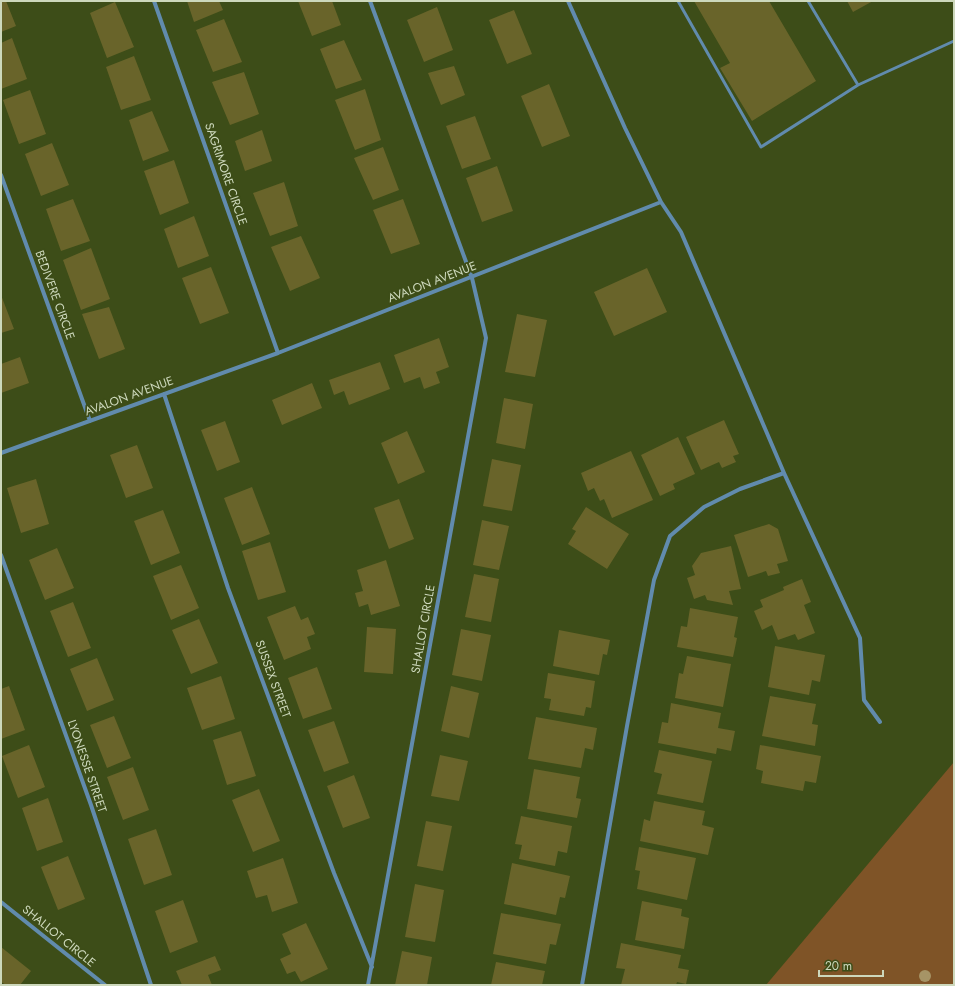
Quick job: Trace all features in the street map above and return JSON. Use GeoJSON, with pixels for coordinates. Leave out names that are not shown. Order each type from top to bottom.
{"type":"FeatureCollection","features":[{"type":"Feature","properties":{"kind":"street","name":"SAGRIMORE CIRCLE"},"geometry":{"type":"LineString","coordinates":[[154,1],[278,353]]}},
{"type":"Feature","properties":{"kind":"street"},"geometry":{"type":"LineString","coordinates":[[370,1],[472,278]]}},
{"type":"Feature","properties":{"kind":"street"},"geometry":{"type":"LineString","coordinates":[[568,1],[625,128],[661,202],[681,232],[784,473],[860,638],[864,700],[880,722]]}},
{"type":"Feature","properties":{"kind":"street","name":"BEDIVERE CIRCLE"},"geometry":{"type":"LineString","coordinates":[[1,175],[90,421]]}},
{"type":"Feature","properties":{"kind":"street","name":"AVALON AVENUE"},"geometry":{"type":"LineString","coordinates":[[1,453],[278,353],[472,278],[661,202]]}},
{"type":"Feature","properties":{"kind":"street","name":"SHALLOT CIRCLE"},"geometry":{"type":"LineString","coordinates":[[368,985],[486,338],[472,278]]}},
{"type":"Feature","properties":{"kind":"street","name":"SUSSEX STREET"},"geometry":{"type":"LineString","coordinates":[[164,394],[228,588],[334,873],[372,968]]}},
{"type":"Feature","properties":{"kind":"street"},"geometry":{"type":"LineString","coordinates":[[582,985],[654,580],[670,536],[704,507],[740,489],[784,473]]}},
{"type":"Feature","properties":{"kind":"street","name":"LYONESSE STREET"},"geometry":{"type":"LineString","coordinates":[[1,555],[91,805],[151,985]]}},
{"type":"Feature","properties":{"kind":"street","name":"SHALLOT CIRCLE"},"geometry":{"type":"LineString","coordinates":[[1,902],[106,985]]}},
{"type":"Feature","properties":{"kind":"lane"},"geometry":{"type":"LineString","coordinates":[[678,1],[761,147],[858,85],[954,41]]}},
{"type":"Feature","properties":{"kind":"lane"},"geometry":{"type":"LineString","coordinates":[[808,1],[858,85]]}},
{"type":"Feature","properties":{"kind":"shaded area"},"geometry":{"type":"Polygon","coordinates":[[[954,762],[954,985],[766,985],[954,762]]]}},
{"type":"Feature","properties":{"kind":"building"},"geometry":{"type":"Polygon","coordinates":[[[1,1],[6,1],[16,26],[1,32],[1,1]]]}},
{"type":"Feature","properties":{"kind":"building"},"geometry":{"type":"Polygon","coordinates":[[[187,1],[219,1],[223,10],[194,22],[187,1]]]}},
{"type":"Feature","properties":{"kind":"building"},"geometry":{"type":"Polygon","coordinates":[[[298,1],[332,1],[341,25],[312,36],[298,1]]]}},
{"type":"Feature","properties":{"kind":"building"},"geometry":{"type":"Polygon","coordinates":[[[694,1],[769,1],[816,81],[752,121],[720,68],[730,63],[694,1]]]}},
{"type":"Feature","properties":{"kind":"building"},"geometry":{"type":"Polygon","coordinates":[[[847,1],[873,1],[853,12],[847,1]]]}},
{"type":"Feature","properties":{"kind":"building"},"geometry":{"type":"Polygon","coordinates":[[[115,2],[134,47],[107,58],[90,13],[115,2]]]}},
{"type":"Feature","properties":{"kind":"building"},"geometry":{"type":"Polygon","coordinates":[[[437,7],[453,50],[424,62],[407,20],[437,7]]]}},
{"type":"Feature","properties":{"kind":"building"},"geometry":{"type":"Polygon","coordinates":[[[514,10],[532,54],[507,64],[489,20],[514,10]]]}},
{"type":"Feature","properties":{"kind":"building"},"geometry":{"type":"Polygon","coordinates":[[[224,19],[242,62],[213,72],[196,30],[224,19]]]}},
{"type":"Feature","properties":{"kind":"building"},"geometry":{"type":"Polygon","coordinates":[[[12,38],[27,79],[1,89],[1,43],[12,38]]]}},
{"type":"Feature","properties":{"kind":"building"},"geometry":{"type":"Polygon","coordinates":[[[344,40],[362,80],[336,89],[320,49],[344,40]]]}},
{"type":"Feature","properties":{"kind":"building"},"geometry":{"type":"Polygon","coordinates":[[[134,56],[151,100],[121,110],[106,67],[134,56]]]}},
{"type":"Feature","properties":{"kind":"building"},"geometry":{"type":"Polygon","coordinates":[[[454,66],[465,95],[441,105],[428,73],[454,66]]]}},
{"type":"Feature","properties":{"kind":"building"},"geometry":{"type":"Polygon","coordinates":[[[244,72],[259,114],[230,125],[212,82],[244,72]]]}},
{"type":"Feature","properties":{"kind":"building"},"geometry":{"type":"Polygon","coordinates":[[[549,84],[570,136],[542,147],[521,96],[549,84]]]}},
{"type":"Feature","properties":{"kind":"building"},"geometry":{"type":"Polygon","coordinates":[[[365,89],[381,140],[355,150],[335,100],[365,89]]]}},
{"type":"Feature","properties":{"kind":"building"},"geometry":{"type":"Polygon","coordinates":[[[30,90],[46,134],[19,144],[3,100],[30,90]]]}},
{"type":"Feature","properties":{"kind":"building"},"geometry":{"type":"Polygon","coordinates":[[[152,111],[169,151],[143,161],[129,120],[152,111]]]}},
{"type":"Feature","properties":{"kind":"building"},"geometry":{"type":"Polygon","coordinates":[[[475,116],[491,159],[462,169],[446,126],[475,116]]]}},
{"type":"Feature","properties":{"kind":"building"},"geometry":{"type":"Polygon","coordinates":[[[262,130],[272,161],[245,171],[235,141],[262,130]]]}},
{"type":"Feature","properties":{"kind":"building"},"geometry":{"type":"Polygon","coordinates":[[[52,143],[69,185],[41,196],[25,154],[52,143]]]}},
{"type":"Feature","properties":{"kind":"building"},"geometry":{"type":"Polygon","coordinates":[[[383,147],[399,190],[373,200],[354,158],[383,147]]]}},
{"type":"Feature","properties":{"kind":"building"},"geometry":{"type":"Polygon","coordinates":[[[174,160],[189,203],[160,215],[144,171],[174,160]]]}},
{"type":"Feature","properties":{"kind":"building"},"geometry":{"type":"Polygon","coordinates":[[[497,166],[513,211],[482,222],[466,178],[497,166]]]}},
{"type":"Feature","properties":{"kind":"building"},"geometry":{"type":"Polygon","coordinates":[[[284,182],[298,226],[270,236],[253,193],[284,182]]]}},
{"type":"Feature","properties":{"kind":"building"},"geometry":{"type":"Polygon","coordinates":[[[73,199],[90,241],[61,251],[46,209],[73,199]]]}},
{"type":"Feature","properties":{"kind":"building"},"geometry":{"type":"Polygon","coordinates":[[[403,199],[420,244],[391,254],[373,210],[403,199]]]}},
{"type":"Feature","properties":{"kind":"building"},"geometry":{"type":"Polygon","coordinates":[[[194,216],[209,256],[178,268],[164,229],[194,216]]]}},
{"type":"Feature","properties":{"kind":"building"},"geometry":{"type":"Polygon","coordinates":[[[301,236],[320,278],[290,291],[271,247],[301,236]]]}},
{"type":"Feature","properties":{"kind":"building"},"geometry":{"type":"Polygon","coordinates":[[[91,248],[110,299],[81,310],[63,260],[91,248]]]}},
{"type":"Feature","properties":{"kind":"building"},"geometry":{"type":"Polygon","coordinates":[[[211,267],[229,313],[200,324],[182,278],[211,267]]]}},
{"type":"Feature","properties":{"kind":"building"},"geometry":{"type":"Polygon","coordinates":[[[647,268],[667,312],[614,336],[594,292],[647,268]]]}},
{"type":"Feature","properties":{"kind":"building"},"geometry":{"type":"Polygon","coordinates":[[[1,295],[14,329],[1,333],[1,295]]]}},
{"type":"Feature","properties":{"kind":"building"},"geometry":{"type":"Polygon","coordinates":[[[109,307],[125,349],[99,359],[82,314],[109,307]]]}},
{"type":"Feature","properties":{"kind":"building"},"geometry":{"type":"Polygon","coordinates":[[[517,314],[547,320],[535,377],[505,372],[517,314]]]}},
{"type":"Feature","properties":{"kind":"building"},"geometry":{"type":"Polygon","coordinates":[[[439,338],[449,367],[436,372],[440,383],[424,389],[420,377],[404,383],[394,355],[439,338]]]}},
{"type":"Feature","properties":{"kind":"building"},"geometry":{"type":"Polygon","coordinates":[[[20,357],[29,383],[1,393],[1,364],[20,357]]]}},
{"type":"Feature","properties":{"kind":"building"},"geometry":{"type":"Polygon","coordinates":[[[380,362],[390,389],[349,405],[344,391],[334,395],[329,380],[380,362]]]}},
{"type":"Feature","properties":{"kind":"building"},"geometry":{"type":"Polygon","coordinates":[[[312,383],[322,408],[282,425],[272,400],[312,383]]]}},
{"type":"Feature","properties":{"kind":"building"},"geometry":{"type":"Polygon","coordinates":[[[504,398],[533,404],[525,449],[496,443],[504,398]]]}},
{"type":"Feature","properties":{"kind":"building"},"geometry":{"type":"Polygon","coordinates":[[[724,420],[739,454],[733,456],[736,462],[722,468],[719,462],[701,470],[686,437],[724,420]]]}},
{"type":"Feature","properties":{"kind":"building"},"geometry":{"type":"Polygon","coordinates":[[[225,421],[240,462],[217,471],[201,430],[225,421]]]}},
{"type":"Feature","properties":{"kind":"building"},"geometry":{"type":"Polygon","coordinates":[[[407,431],[425,472],[398,484],[381,443],[407,431]]]}},
{"type":"Feature","properties":{"kind":"building"},"geometry":{"type":"Polygon","coordinates":[[[678,437],[695,474],[673,484],[675,489],[660,496],[641,455],[678,437]]]}},
{"type":"Feature","properties":{"kind":"building"},"geometry":{"type":"Polygon","coordinates":[[[137,445],[153,488],[126,498],[110,455],[137,445]]]}},
{"type":"Feature","properties":{"kind":"building"},"geometry":{"type":"Polygon","coordinates":[[[631,451],[653,500],[612,518],[604,499],[600,501],[594,488],[588,491],[581,473],[631,451]]]}},
{"type":"Feature","properties":{"kind":"building"},"geometry":{"type":"Polygon","coordinates":[[[492,459],[521,465],[512,511],[483,506],[492,459]]]}},
{"type":"Feature","properties":{"kind":"building"},"geometry":{"type":"Polygon","coordinates":[[[36,479],[49,524],[21,533],[7,488],[36,479]]]}},
{"type":"Feature","properties":{"kind":"building"},"geometry":{"type":"Polygon","coordinates":[[[252,487],[270,534],[242,545],[224,498],[252,487]]]}},
{"type":"Feature","properties":{"kind":"building"},"geometry":{"type":"Polygon","coordinates":[[[399,499],[414,539],[389,549],[374,508],[399,499]]]}},
{"type":"Feature","properties":{"kind":"building"},"geometry":{"type":"Polygon","coordinates":[[[586,507],[629,534],[607,569],[568,544],[576,531],[572,529],[586,507]]]}},
{"type":"Feature","properties":{"kind":"building"},"geometry":{"type":"Polygon","coordinates":[[[163,510],[180,553],[151,565],[134,521],[163,510]]]}},
{"type":"Feature","properties":{"kind":"building"},"geometry":{"type":"Polygon","coordinates":[[[482,520],[509,526],[499,570],[473,565],[482,520]]]}},
{"type":"Feature","properties":{"kind":"building"},"geometry":{"type":"Polygon","coordinates":[[[769,524],[778,529],[788,561],[777,564],[780,573],[768,576],[766,571],[748,577],[734,535],[769,524]]]}},
{"type":"Feature","properties":{"kind":"building"},"geometry":{"type":"Polygon","coordinates":[[[270,542],[286,592],[258,600],[242,551],[270,542]]]}},
{"type":"Feature","properties":{"kind":"building"},"geometry":{"type":"Polygon","coordinates":[[[731,546],[741,589],[729,591],[733,605],[707,600],[705,595],[694,599],[687,578],[695,575],[692,566],[701,553],[731,546]]]}},
{"type":"Feature","properties":{"kind":"building"},"geometry":{"type":"Polygon","coordinates":[[[57,548],[74,588],[45,600],[29,560],[57,548]]]}},
{"type":"Feature","properties":{"kind":"building"},"geometry":{"type":"Polygon","coordinates":[[[386,560],[400,606],[371,615],[368,604],[359,607],[355,593],[363,591],[357,570],[386,560]]]}},
{"type":"Feature","properties":{"kind":"building"},"geometry":{"type":"Polygon","coordinates":[[[181,565],[199,608],[171,620],[153,576],[181,565]]]}},
{"type":"Feature","properties":{"kind":"building"},"geometry":{"type":"Polygon","coordinates":[[[474,574],[499,579],[491,622],[465,617],[474,574]]]}},
{"type":"Feature","properties":{"kind":"building"},"geometry":{"type":"Polygon","coordinates":[[[802,579],[811,602],[804,605],[815,633],[798,640],[795,634],[778,640],[772,625],[762,630],[754,611],[763,607],[760,600],[784,590],[783,587],[802,579]]]}},
{"type":"Feature","properties":{"kind":"building"},"geometry":{"type":"Polygon","coordinates":[[[73,602],[91,648],[68,657],[50,611],[73,602]]]}},
{"type":"Feature","properties":{"kind":"building"},"geometry":{"type":"Polygon","coordinates":[[[295,606],[301,620],[308,617],[315,634],[307,637],[311,649],[284,660],[267,617],[295,606]]]}},
{"type":"Feature","properties":{"kind":"building"},"geometry":{"type":"Polygon","coordinates":[[[690,608],[738,617],[734,637],[737,638],[733,657],[677,647],[681,626],[687,627],[690,608]]]}},
{"type":"Feature","properties":{"kind":"building"},"geometry":{"type":"Polygon","coordinates":[[[199,619],[218,663],[191,674],[172,630],[199,619]]]}},
{"type":"Feature","properties":{"kind":"building"},"geometry":{"type":"Polygon","coordinates":[[[367,627],[396,629],[393,674],[364,672],[367,627]]]}},
{"type":"Feature","properties":{"kind":"building"},"geometry":{"type":"Polygon","coordinates":[[[461,629],[491,635],[482,681],[452,675],[461,629]]]}},
{"type":"Feature","properties":{"kind":"building"},"geometry":{"type":"Polygon","coordinates":[[[559,630],[610,640],[607,655],[603,654],[599,675],[553,666],[559,630]]]}},
{"type":"Feature","properties":{"kind":"building"},"geometry":{"type":"Polygon","coordinates":[[[775,646],[825,655],[820,682],[812,680],[809,695],[768,687],[775,646]]]}},
{"type":"Feature","properties":{"kind":"building"},"geometry":{"type":"Polygon","coordinates":[[[687,656],[731,664],[723,707],[675,698],[679,673],[683,674],[687,656]]]}},
{"type":"Feature","properties":{"kind":"building"},"geometry":{"type":"Polygon","coordinates":[[[97,658],[114,700],[87,711],[70,669],[97,658]]]}},
{"type":"Feature","properties":{"kind":"building"},"geometry":{"type":"Polygon","coordinates":[[[317,667],[332,709],[303,719],[288,678],[317,667]]]}},
{"type":"Feature","properties":{"kind":"building"},"geometry":{"type":"Polygon","coordinates":[[[548,673],[595,681],[591,708],[586,707],[584,716],[549,710],[551,699],[544,698],[548,673]]]}},
{"type":"Feature","properties":{"kind":"building"},"geometry":{"type":"Polygon","coordinates":[[[221,676],[235,719],[202,730],[187,688],[221,676]]]}},
{"type":"Feature","properties":{"kind":"building"},"geometry":{"type":"Polygon","coordinates":[[[9,686],[25,730],[1,739],[1,689],[9,686]]]}},
{"type":"Feature","properties":{"kind":"building"},"geometry":{"type":"Polygon","coordinates":[[[451,686],[479,693],[469,738],[441,731],[451,686]]]}},
{"type":"Feature","properties":{"kind":"building"},"geometry":{"type":"Polygon","coordinates":[[[770,696],[816,704],[812,724],[818,725],[815,746],[762,736],[770,696]]]}},
{"type":"Feature","properties":{"kind":"building"},"geometry":{"type":"Polygon","coordinates":[[[671,703],[721,713],[718,728],[735,731],[731,751],[717,748],[716,754],[658,743],[662,722],[668,723],[671,703]]]}},
{"type":"Feature","properties":{"kind":"building"},"geometry":{"type":"Polygon","coordinates":[[[114,716],[131,758],[107,768],[90,725],[114,716]]]}},
{"type":"Feature","properties":{"kind":"building"},"geometry":{"type":"Polygon","coordinates":[[[536,717],[597,728],[593,750],[585,748],[581,768],[528,759],[536,717]]]}},
{"type":"Feature","properties":{"kind":"building"},"geometry":{"type":"Polygon","coordinates":[[[334,721],[349,763],[324,772],[308,730],[334,721]]]}},
{"type":"Feature","properties":{"kind":"building"},"geometry":{"type":"Polygon","coordinates":[[[241,731],[256,776],[227,785],[213,740],[241,731]]]}},
{"type":"Feature","properties":{"kind":"building"},"geometry":{"type":"Polygon","coordinates":[[[29,745],[45,787],[18,798],[2,756],[29,745]]]}},
{"type":"Feature","properties":{"kind":"building"},"geometry":{"type":"Polygon","coordinates":[[[760,745],[821,756],[816,783],[805,781],[803,791],[761,783],[763,771],[756,769],[760,745]]]}},
{"type":"Feature","properties":{"kind":"building"},"geometry":{"type":"Polygon","coordinates":[[[659,750],[712,761],[703,803],[657,794],[662,774],[654,772],[659,750]]]}},
{"type":"Feature","properties":{"kind":"building"},"geometry":{"type":"Polygon","coordinates":[[[440,755],[468,761],[459,801],[431,796],[440,755]]]}},
{"type":"Feature","properties":{"kind":"building"},"geometry":{"type":"Polygon","coordinates":[[[133,767],[149,810],[123,820],[107,777],[133,767]]]}},
{"type":"Feature","properties":{"kind":"building"},"geometry":{"type":"Polygon","coordinates":[[[534,769],[580,777],[576,798],[581,799],[577,818],[527,809],[534,769]]]}},
{"type":"Feature","properties":{"kind":"building"},"geometry":{"type":"Polygon","coordinates":[[[354,775],[370,818],[343,828],[327,786],[354,775]]]}},
{"type":"Feature","properties":{"kind":"building"},"geometry":{"type":"Polygon","coordinates":[[[259,789],[280,841],[253,852],[232,800],[259,789]]]}},
{"type":"Feature","properties":{"kind":"building"},"geometry":{"type":"Polygon","coordinates":[[[48,798],[63,842],[37,851],[22,808],[48,798]]]}},
{"type":"Feature","properties":{"kind":"building"},"geometry":{"type":"Polygon","coordinates":[[[654,801],[705,811],[702,825],[714,828],[708,855],[640,841],[644,819],[650,821],[654,801]]]}},
{"type":"Feature","properties":{"kind":"building"},"geometry":{"type":"Polygon","coordinates":[[[521,816],[572,826],[567,853],[558,851],[555,866],[519,859],[522,845],[515,844],[521,816]]]}},
{"type":"Feature","properties":{"kind":"building"},"geometry":{"type":"Polygon","coordinates":[[[426,821],[452,826],[443,871],[417,866],[426,821]]]}},
{"type":"Feature","properties":{"kind":"building"},"geometry":{"type":"Polygon","coordinates":[[[156,829],[172,875],[144,885],[128,839],[156,829]]]}},
{"type":"Feature","properties":{"kind":"building"},"geometry":{"type":"Polygon","coordinates":[[[639,847],[696,858],[687,900],[637,889],[640,871],[635,870],[639,847]]]}},
{"type":"Feature","properties":{"kind":"building"},"geometry":{"type":"Polygon","coordinates":[[[68,856],[85,899],[58,910],[41,867],[68,856]]]}},
{"type":"Feature","properties":{"kind":"building"},"geometry":{"type":"Polygon","coordinates":[[[283,858],[298,903],[272,912],[267,895],[256,898],[247,871],[283,858]]]}},
{"type":"Feature","properties":{"kind":"building"},"geometry":{"type":"Polygon","coordinates":[[[512,863],[570,876],[565,898],[560,897],[556,915],[504,904],[512,863]]]}},
{"type":"Feature","properties":{"kind":"building"},"geometry":{"type":"Polygon","coordinates":[[[415,884],[444,890],[435,942],[405,937],[415,884]]]}},
{"type":"Feature","properties":{"kind":"building"},"geometry":{"type":"Polygon","coordinates":[[[183,900],[198,942],[170,953],[155,911],[183,900]]]}},
{"type":"Feature","properties":{"kind":"building"},"geometry":{"type":"Polygon","coordinates":[[[642,901],[682,909],[681,916],[689,918],[684,949],[635,940],[642,901]]]}},
{"type":"Feature","properties":{"kind":"building"},"geometry":{"type":"Polygon","coordinates":[[[501,913],[561,924],[556,945],[550,944],[546,964],[493,954],[501,913]]]}},
{"type":"Feature","properties":{"kind":"building"},"geometry":{"type":"Polygon","coordinates":[[[306,923],[328,969],[301,982],[295,971],[287,974],[280,959],[291,954],[282,934],[306,923]]]}},
{"type":"Feature","properties":{"kind":"building"},"geometry":{"type":"Polygon","coordinates":[[[621,943],[681,955],[678,968],[689,970],[686,984],[677,982],[676,985],[621,985],[625,969],[616,968],[621,943]]]}},
{"type":"Feature","properties":{"kind":"building"},"geometry":{"type":"Polygon","coordinates":[[[1,947],[31,971],[20,985],[6,985],[1,982],[1,947]]]}},
{"type":"Feature","properties":{"kind":"building"},"geometry":{"type":"Polygon","coordinates":[[[402,951],[432,957],[427,985],[395,985],[402,951]]]}},
{"type":"Feature","properties":{"kind":"building"},"geometry":{"type":"Polygon","coordinates":[[[215,956],[221,970],[208,975],[212,985],[182,985],[176,971],[215,956]]]}},
{"type":"Feature","properties":{"kind":"building"},"geometry":{"type":"Polygon","coordinates":[[[496,962],[545,971],[542,985],[491,985],[496,962]]]}}]}
